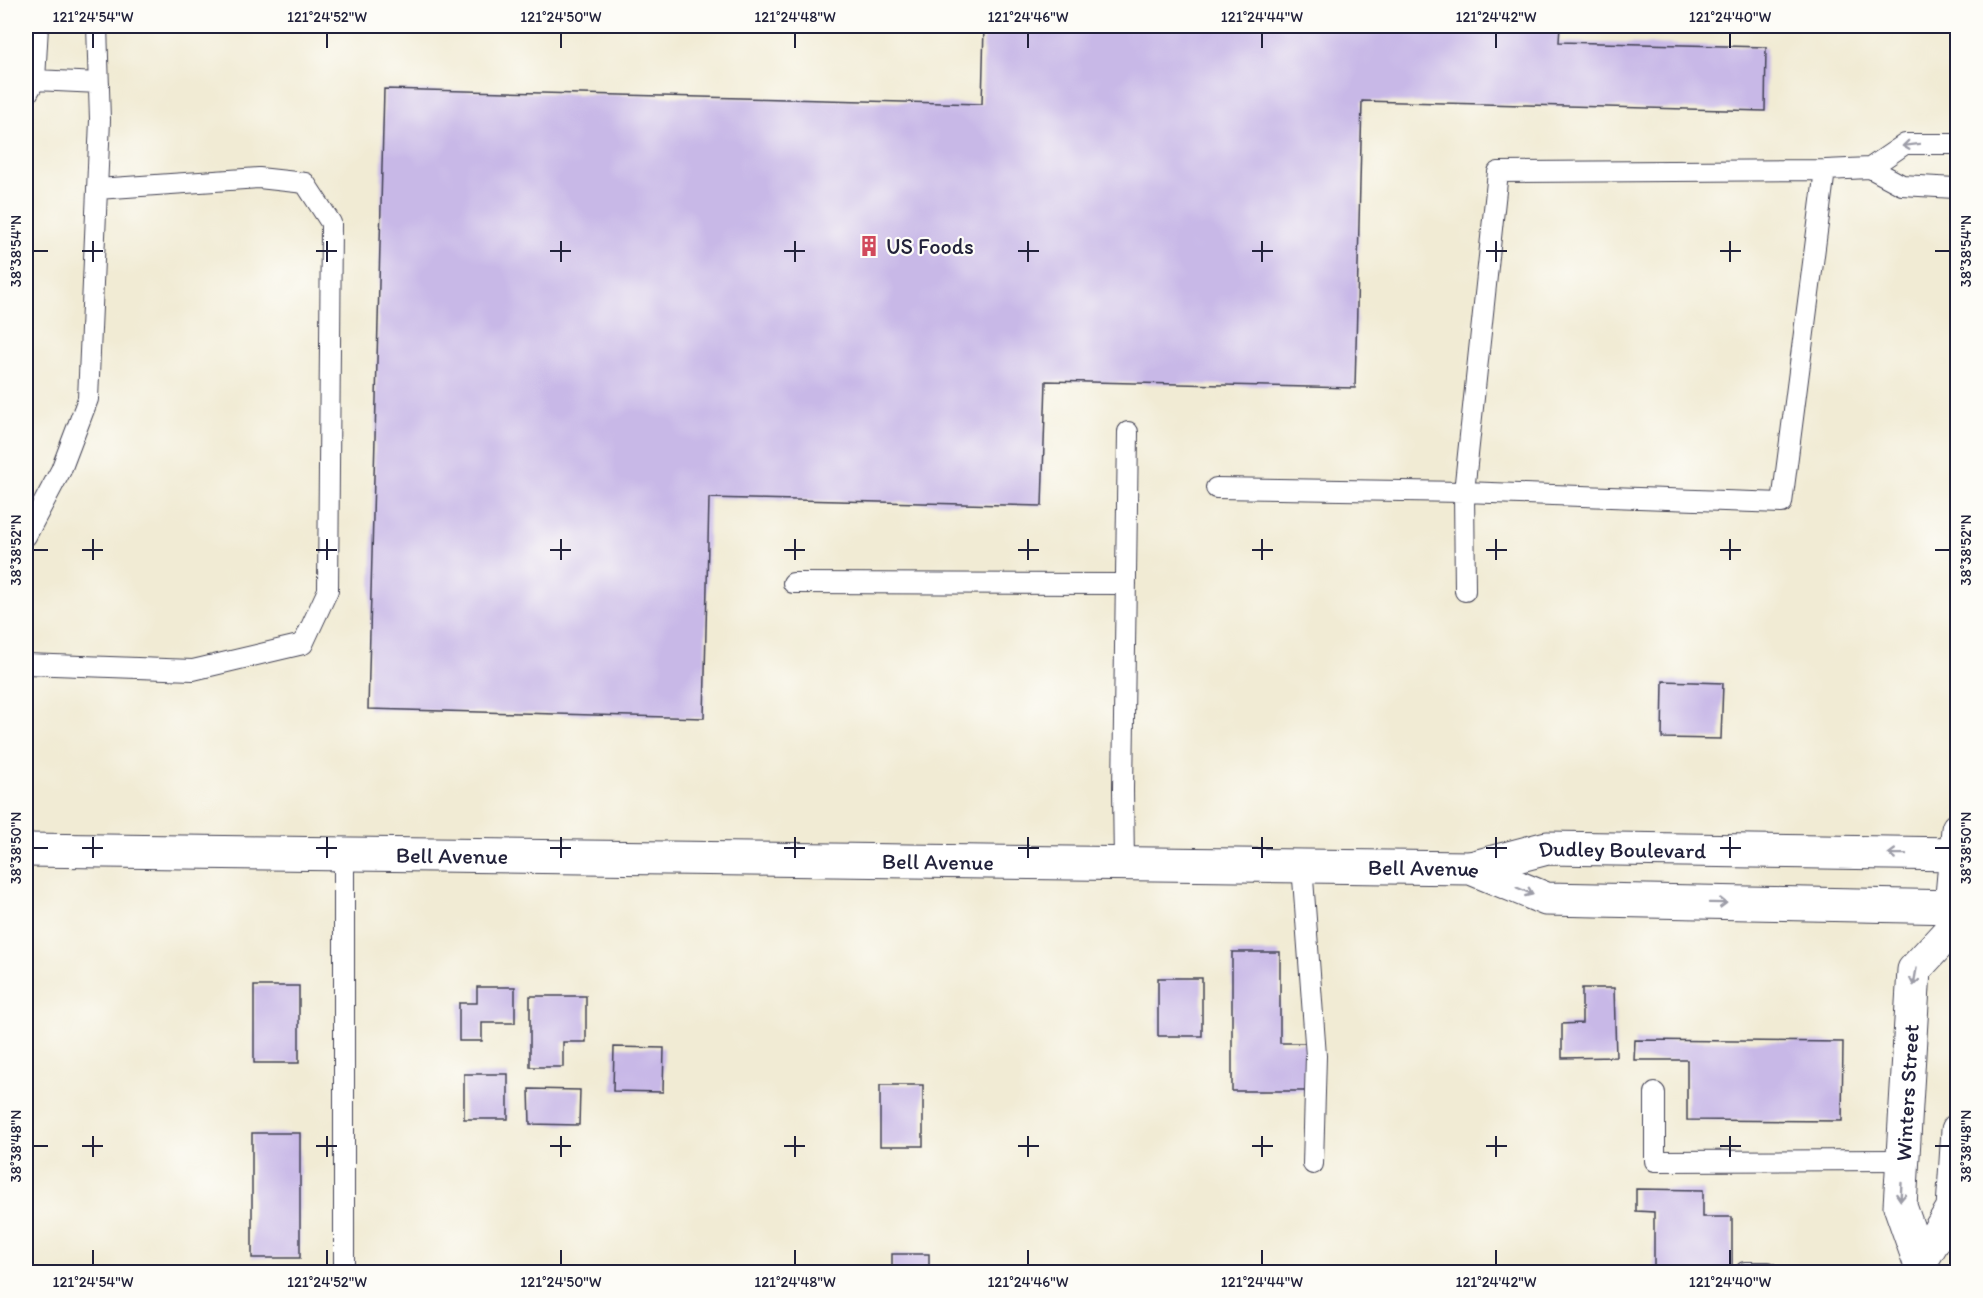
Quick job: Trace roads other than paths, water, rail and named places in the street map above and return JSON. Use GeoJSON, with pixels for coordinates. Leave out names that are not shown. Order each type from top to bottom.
{"type":"FeatureCollection","features":[{"type":"Feature","properties":{"kind":"main road","name":"Dudley Boulevard"},"geometry":{"type":"LineString","coordinates":[[1471,868],[1547,849],[1957,846]]}},
{"type":"Feature","properties":{"kind":"main road"},"geometry":{"type":"LineString","coordinates":[[1954,924],[1957,846]]}},
{"type":"Feature","properties":{"kind":"main road","name":"Bell Avenue"},"geometry":{"type":"LineString","coordinates":[[26,850],[1471,868],[1546,900],[1954,924]]}},
{"type":"Feature","properties":{"kind":"main road","name":"Winters Street"},"geometry":{"type":"LineString","coordinates":[[1920,1268],[1900,1206],[1914,970],[1954,924]]}},
{"type":"Feature","properties":{"kind":"main road","name":"Winters Street"},"geometry":{"type":"LineString","coordinates":[[1920,1268],[1953,1208],[1958,1130]]}},
{"type":"Feature","properties":{"kind":"lane"},"geometry":{"type":"LineString","coordinates":[[38,26],[31,88],[99,83]]}},
{"type":"Feature","properties":{"kind":"lane"},"geometry":{"type":"LineString","coordinates":[[26,536],[61,471],[88,399],[100,120],[97,26]]}},
{"type":"Feature","properties":{"kind":"lane"},"geometry":{"type":"LineString","coordinates":[[1870,168],[1905,144],[1955,144],[1958,146]]}},
{"type":"Feature","properties":{"kind":"lane"},"geometry":{"type":"LineString","coordinates":[[1465,591],[1464,492],[1498,172],[1870,168],[1902,185],[1955,188],[1958,185]]}},
{"type":"Feature","properties":{"kind":"lane"},"geometry":{"type":"LineString","coordinates":[[1216,488],[1464,492],[1782,503],[1825,170]]}},
{"type":"Feature","properties":{"kind":"lane"},"geometry":{"type":"LineString","coordinates":[[26,664],[193,670],[303,644],[328,590],[332,223],[305,183],[260,178],[97,189]]}},
{"type":"Feature","properties":{"kind":"lane"},"geometry":{"type":"LineString","coordinates":[[1124,864],[1128,432]]}},
{"type":"Feature","properties":{"kind":"lane"},"geometry":{"type":"LineString","coordinates":[[793,583],[1126,584]]}},
{"type":"Feature","properties":{"kind":"lane"},"geometry":{"type":"LineString","coordinates":[[344,855],[344,1272]]}},
{"type":"Feature","properties":{"kind":"lane"},"geometry":{"type":"LineString","coordinates":[[1302,865],[1316,1056],[1313,1164]]}},
{"type":"Feature","properties":{"kind":"lane"},"geometry":{"type":"LineString","coordinates":[[1655,1093],[1655,1161],[1902,1160]]}},
{"type":"Feature","properties":{"kind":"lane"},"geometry":{"type":"LineString","coordinates":[[1745,1272],[1768,1272]]}},
{"type":"Feature","properties":{"kind":"place","name":"US Foods"},"geometry":{"type":"Point","coordinates":[869,246]}}]}
